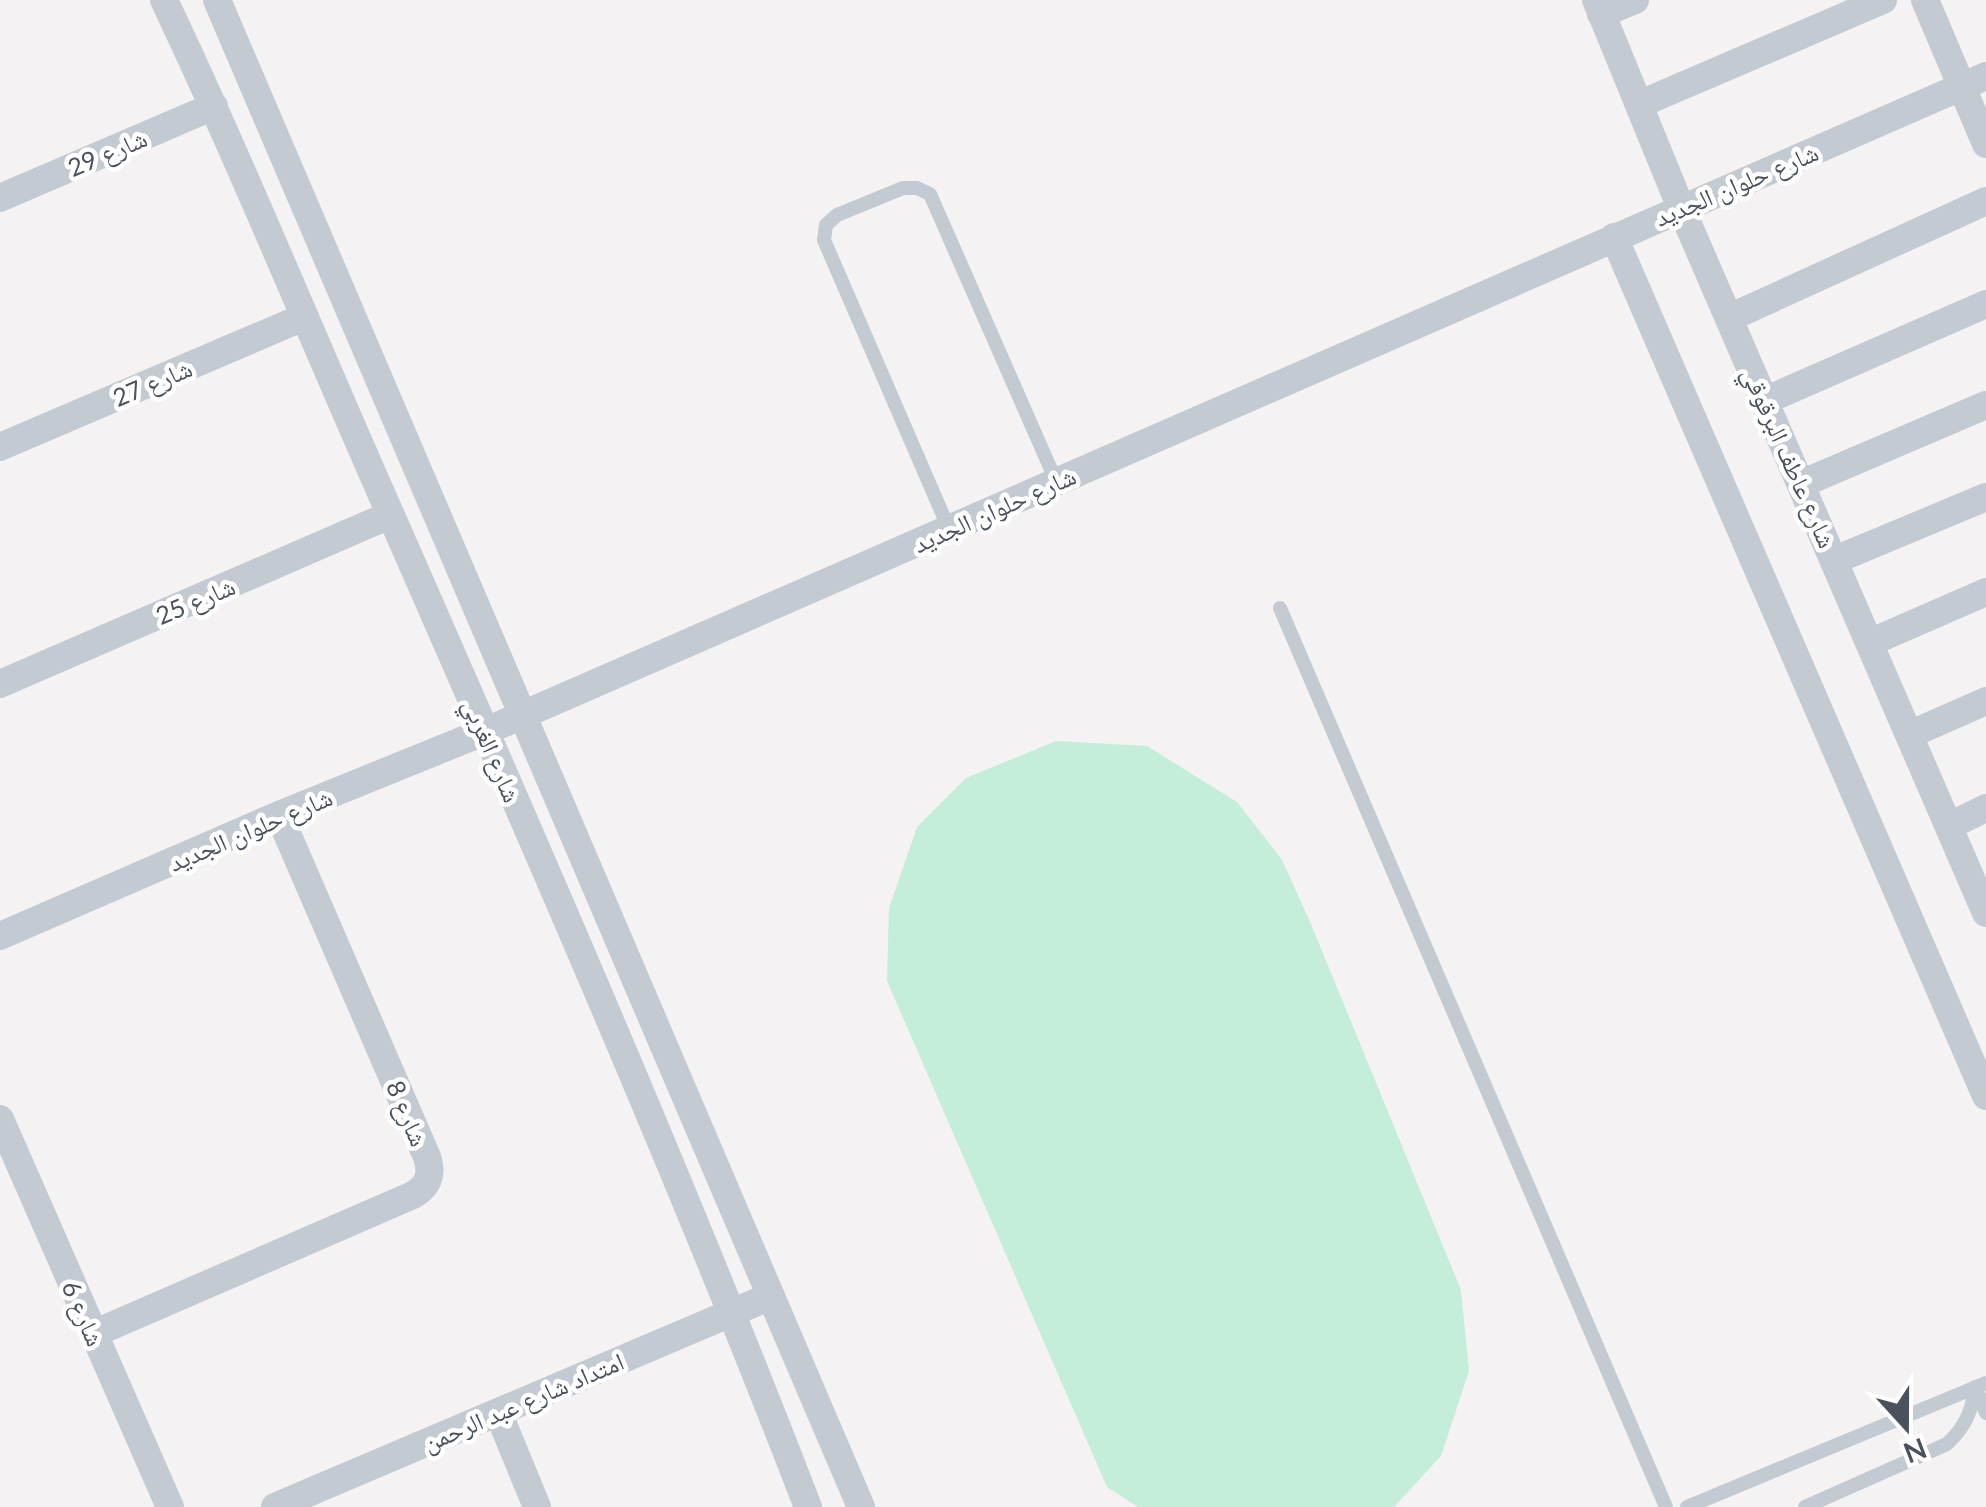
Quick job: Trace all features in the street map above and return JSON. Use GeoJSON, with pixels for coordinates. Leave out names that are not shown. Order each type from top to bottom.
{"type":"FeatureCollection","features":[{"type":"Feature","properties":{"kind":"street","name":"شارع الغربي"},"geometry":{"type":"LineString","coordinates":[[164,0],[214,106],[486,732],[732,1312],[808,1507]]}},
{"type":"Feature","properties":{"kind":"street","name":"شارع الغربي"},"geometry":{"type":"LineString","coordinates":[[217,0],[861,1507]]}},
{"type":"Feature","properties":{"kind":"street"},"geometry":{"type":"LineString","coordinates":[[1598,7],[1636,0]]}},
{"type":"Feature","properties":{"kind":"street"},"geometry":{"type":"LineString","coordinates":[[1640,104],[1883,0]]}},
{"type":"Feature","properties":{"kind":"street"},"geometry":{"type":"LineString","coordinates":[[1925,0],[1974,81],[1986,144]]}},
{"type":"Feature","properties":{"kind":"street","name":"شارع عاطف البرقوقي"},"geometry":{"type":"LineString","coordinates":[[1598,7],[1986,912]]}},
{"type":"Feature","properties":{"kind":"street","name":"شارع حلوان الجديد"},"geometry":{"type":"LineString","coordinates":[[0,936],[486,732],[1974,81]]}},
{"type":"Feature","properties":{"kind":"street","name":"شارع 29"},"geometry":{"type":"LineString","coordinates":[[0,198],[214,106]]}},
{"type":"Feature","properties":{"kind":"street"},"geometry":{"type":"LineString","coordinates":[[1729,318],[1986,201]]}},
{"type":"Feature","properties":{"kind":"street"},"geometry":{"type":"LineString","coordinates":[[1614,237],[1986,1096]]}},
{"type":"Feature","properties":{"kind":"street"},"geometry":{"type":"LineString","coordinates":[[1764,401],[1986,304]]}},
{"type":"Feature","properties":{"kind":"street","name":"شارع 27"},"geometry":{"type":"LineString","coordinates":[[0,447],[304,317]]}},
{"type":"Feature","properties":{"kind":"street"},"geometry":{"type":"LineString","coordinates":[[1801,484],[1986,405]]}},
{"type":"Feature","properties":{"kind":"street"},"geometry":{"type":"LineString","coordinates":[[1836,560],[1986,498]]}},
{"type":"Feature","properties":{"kind":"street","name":"شارع 25"},"geometry":{"type":"LineString","coordinates":[[0,684],[390,515]]}},
{"type":"Feature","properties":{"kind":"street"},"geometry":{"type":"LineString","coordinates":[[1869,643],[1986,592]]}},
{"type":"Feature","properties":{"kind":"street"},"geometry":{"type":"LineString","coordinates":[[1910,735],[1986,701]]}},
{"type":"Feature","properties":{"kind":"street"},"geometry":{"type":"LineString","coordinates":[[1948,826],[1986,808]]}},
{"type":"Feature","properties":{"kind":"street","name":"شارع 8"},"geometry":{"type":"LineString","coordinates":[[93,1334],[413,1196],[429,1180],[431,1168],[427,1157],[279,816]]}},
{"type":"Feature","properties":{"kind":"street","name":"شارع 6"},"geometry":{"type":"LineString","coordinates":[[0,1119],[170,1507]]}},
{"type":"Feature","properties":{"kind":"street","name":"امتداد شارع عبد الرحمن"},"geometry":{"type":"LineString","coordinates":[[275,1507],[771,1296]]}},
{"type":"Feature","properties":{"kind":"street"},"geometry":{"type":"LineString","coordinates":[[498,1412],[537,1507]]}},
{"type":"Feature","properties":{"kind":"lane"},"geometry":{"type":"LineString","coordinates":[[949,529],[824,240],[826,226],[837,216],[903,188],[917,188],[930,194],[1056,482]]}},
{"type":"Feature","properties":{"kind":"lane"},"geometry":{"type":"LineString","coordinates":[[1280,608],[1666,1507]]}},
{"type":"Feature","properties":{"kind":"lane"},"geometry":{"type":"LineString","coordinates":[[1981,1385],[1986,1413]]}},
{"type":"Feature","properties":{"kind":"lane"},"geometry":{"type":"LineString","coordinates":[[1687,1507],[1981,1385]]}},
{"type":"Feature","properties":{"kind":"lane"},"geometry":{"type":"LineString","coordinates":[[1806,1507],[1947,1444],[1963,1429],[1981,1385]]}},
{"type":"Feature","properties":{"kind":"green space"},"geometry":{"type":"Polygon","coordinates":[[[1056,741],[1147,746],[1237,802],[1282,860],[1311,924],[1461,1290],[1469,1371],[1441,1456],[1394,1507],[1138,1507],[1107,1487],[887,981],[889,908],[917,827],[966,778],[1056,741]]]}}]}
